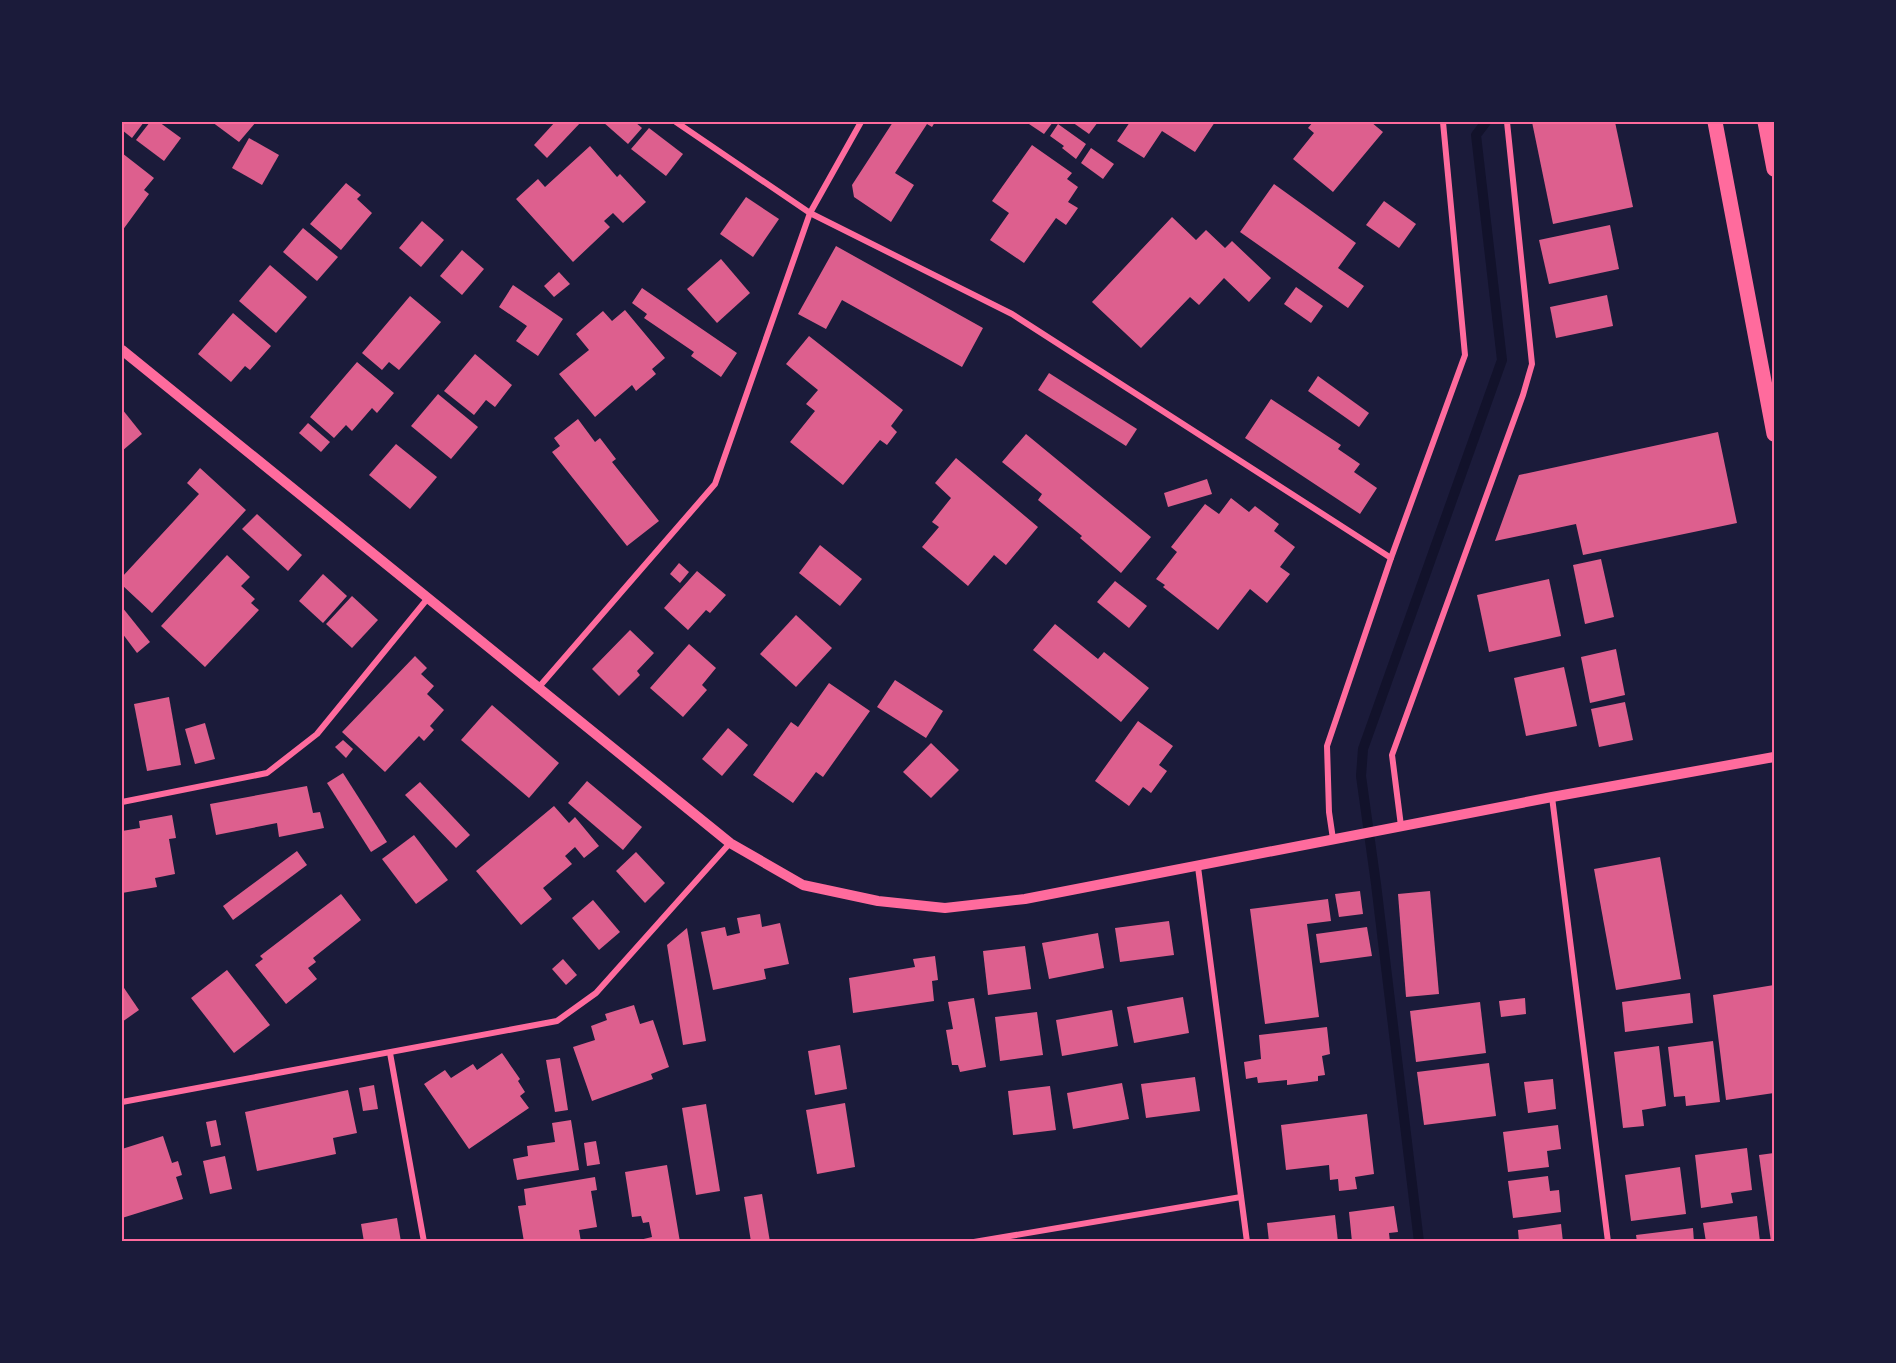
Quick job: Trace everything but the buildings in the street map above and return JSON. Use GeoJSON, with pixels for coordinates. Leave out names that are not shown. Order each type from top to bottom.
{"type":"FeatureCollection","features":[{"type":"Feature","properties":{"kind":"main road"},"geometry":{"type":"LineString","coordinates":[[1715,122],[1774,434]]}},
{"type":"Feature","properties":{"kind":"main road"},"geometry":{"type":"LineString","coordinates":[[1766,122],[1774,170]]}},
{"type":"Feature","properties":{"kind":"street"},"geometry":{"type":"LineString","coordinates":[[676,122],[810,213],[1012,314],[1391,558]]}},
{"type":"Feature","properties":{"kind":"street"},"geometry":{"type":"LineString","coordinates":[[539,687],[714,484],[810,213],[861,122]]}},
{"type":"Feature","properties":{"kind":"street"},"geometry":{"type":"LineString","coordinates":[[1333,840],[1329,812],[1327,746],[1391,558],[1465,355],[1443,122]]}},
{"type":"Feature","properties":{"kind":"street"},"geometry":{"type":"LineString","coordinates":[[1401,826],[1392,755],[1523,395],[1532,364],[1507,122]]}},
{"type":"Feature","properties":{"kind":"street"},"geometry":{"type":"LineString","coordinates":[[122,350],[730,843],[803,885],[878,901],[945,908],[1026,899],[1552,797],[1774,757]]}},
{"type":"Feature","properties":{"kind":"street"},"geometry":{"type":"LineString","coordinates":[[122,802],[267,772],[316,734],[428,598]]}},
{"type":"Feature","properties":{"kind":"street"},"geometry":{"type":"LineString","coordinates":[[1552,797],[1608,1242]]}},
{"type":"Feature","properties":{"kind":"street"},"geometry":{"type":"LineString","coordinates":[[122,1102],[557,1021],[596,993],[730,843]]}},
{"type":"Feature","properties":{"kind":"street"},"geometry":{"type":"LineString","coordinates":[[1198,867],[1247,1242]]}},
{"type":"Feature","properties":{"kind":"street"},"geometry":{"type":"LineString","coordinates":[[390,1053],[424,1242]]}},
{"type":"Feature","properties":{"kind":"street"},"geometry":{"type":"LineString","coordinates":[[974,1242],[1241,1197]]}},
{"type":"Feature","properties":{"kind":"waterway"},"geometry":{"type":"LineString","coordinates":[[1419,1242],[1361,776],[1363,749],[1502,360],[1476,135],[1486,122]]}}]}
